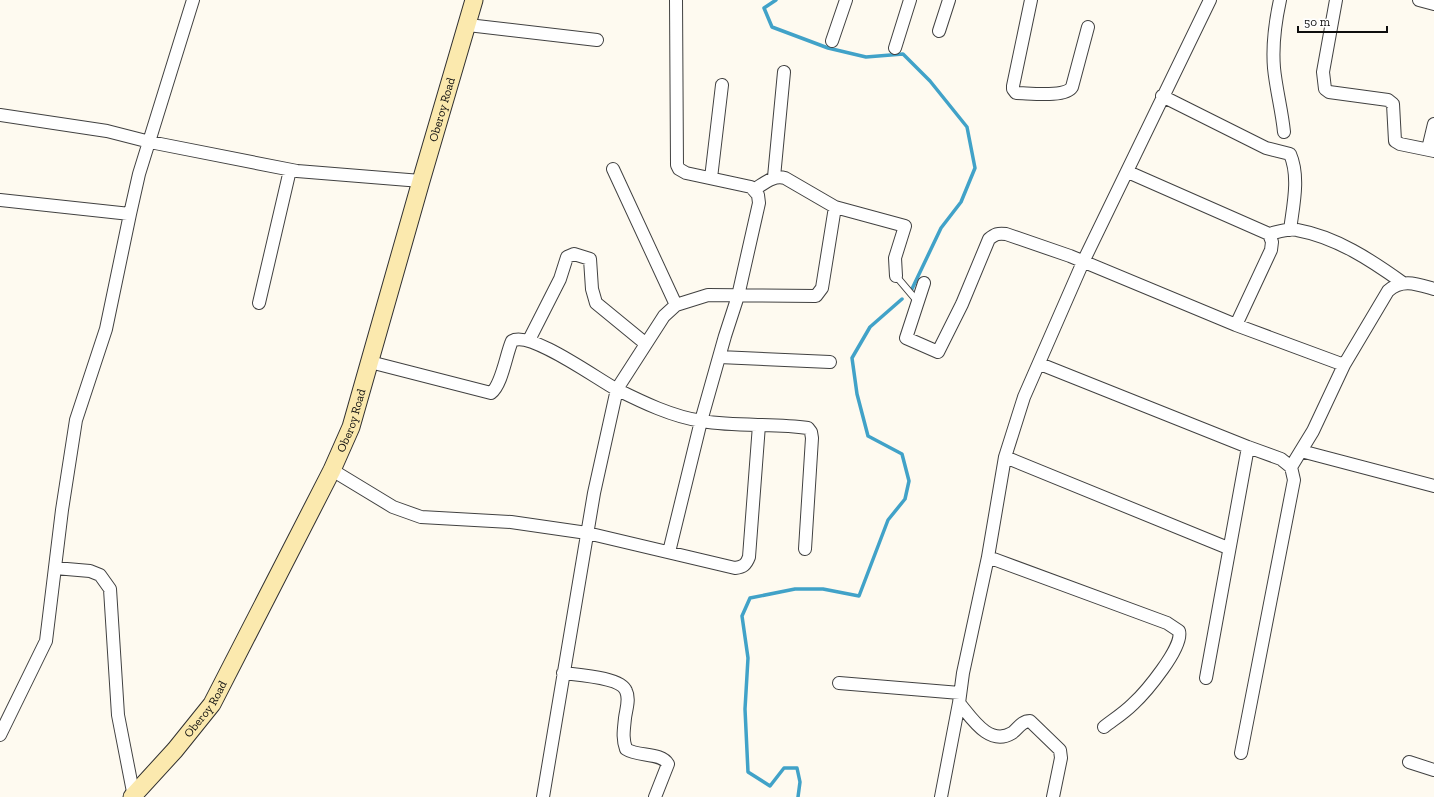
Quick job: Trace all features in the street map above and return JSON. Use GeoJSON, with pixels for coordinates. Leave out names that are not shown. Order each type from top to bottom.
{"type":"FeatureCollection","features":[{"type":"Feature","properties":{"kind":"street"},"geometry":{"type":"LineString","coordinates":[[0,735],[46,641],[72,442],[82,398],[106,329],[130,214],[193,0]]}},
{"type":"Feature","properties":{"kind":"street","name":"Oberoy Road"},"geometry":{"type":"LineString","coordinates":[[133,797],[175,750],[212,704],[332,470],[351,427],[474,0]]}},
{"type":"Feature","properties":{"kind":"street"},"geometry":{"type":"LineString","coordinates":[[669,552],[701,421],[738,296],[759,203],[758,195],[755,189],[751,187],[686,173],[679,169],[677,165],[676,0]]}},
{"type":"Feature","properties":{"kind":"street"},"geometry":{"type":"LineString","coordinates":[[832,41],[846,0]]}},
{"type":"Feature","properties":{"kind":"street"},"geometry":{"type":"LineString","coordinates":[[895,48],[910,0]]}},
{"type":"Feature","properties":{"kind":"street"},"geometry":{"type":"LineString","coordinates":[[939,31],[949,0]]}},
{"type":"Feature","properties":{"kind":"street"},"geometry":{"type":"LineString","coordinates":[[1031,0],[1013,86],[1016,93],[1061,93],[1069,91],[1072,87],[1088,27]]}},
{"type":"Feature","properties":{"kind":"street"},"geometry":{"type":"LineString","coordinates":[[941,797],[960,698],[963,673],[988,557],[1005,457],[1024,397],[1040,364],[1083,262],[1128,172],[1162,96],[1210,0]]}},
{"type":"Feature","properties":{"kind":"street"},"geometry":{"type":"LineString","coordinates":[[1280,0],[1275,23],[1273,48],[1274,69],[1284,132]]}},
{"type":"Feature","properties":{"kind":"street"},"geometry":{"type":"LineString","coordinates":[[1336,0],[1323,72],[1325,89],[1330,92],[1388,100],[1393,104],[1395,141],[1400,144],[1431,150],[1434,124]]}},
{"type":"Feature","properties":{"kind":"street"},"geometry":{"type":"LineString","coordinates":[[1419,0],[1434,4]]}},
{"type":"Feature","properties":{"kind":"street"},"geometry":{"type":"LineString","coordinates":[[468,25],[597,40]]}},
{"type":"Feature","properties":{"kind":"street"},"geometry":{"type":"LineString","coordinates":[[774,177],[784,72]]}},
{"type":"Feature","properties":{"kind":"street"},"geometry":{"type":"LineString","coordinates":[[711,178],[722,85]]}},
{"type":"Feature","properties":{"kind":"street"},"geometry":{"type":"LineString","coordinates":[[1162,96],[1266,148],[1290,154],[1295,165],[1290,230]]}},
{"type":"Feature","properties":{"kind":"street"},"geometry":{"type":"LineString","coordinates":[[0,115],[107,131],[150,142],[290,170],[421,181]]}},
{"type":"Feature","properties":{"kind":"street"},"geometry":{"type":"LineString","coordinates":[[613,169],[676,305]]}},
{"type":"Feature","properties":{"kind":"street"},"geometry":{"type":"LineString","coordinates":[[259,304],[290,170]]}},
{"type":"Feature","properties":{"kind":"street"},"geometry":{"type":"LineString","coordinates":[[1128,172],[1270,234],[1296,230],[1324,238],[1376,263],[1403,283]]}},
{"type":"Feature","properties":{"kind":"street"},"geometry":{"type":"LineString","coordinates":[[755,189],[774,177],[785,178],[836,207],[905,226],[895,258],[896,276]]}},
{"type":"Feature","properties":{"kind":"street"},"geometry":{"type":"LineString","coordinates":[[0,200],[130,214]]}},
{"type":"Feature","properties":{"kind":"street"},"geometry":{"type":"LineString","coordinates":[[543,797],[587,533],[610,414],[617,389],[664,316],[676,305],[708,295],[816,296],[822,288],[836,207]]}},
{"type":"Feature","properties":{"kind":"street"},"geometry":{"type":"LineString","coordinates":[[924,283],[906,338],[938,352],[962,304],[989,239],[995,234],[1006,234],[1083,262],[1236,324],[1344,365]]}},
{"type":"Feature","properties":{"kind":"street"},"geometry":{"type":"LineString","coordinates":[[1236,324],[1271,250],[1272,242],[1270,234]]}},
{"type":"Feature","properties":{"kind":"street"},"geometry":{"type":"LineString","coordinates":[[529,340],[560,279],[567,257],[574,254],[590,259],[592,289],[596,303],[646,344]]}},
{"type":"Feature","properties":{"kind":"street"},"geometry":{"type":"LineString","coordinates":[[1291,467],[1313,431],[1344,365],[1388,291],[1395,285],[1403,283],[1434,289]]}},
{"type":"Feature","properties":{"kind":"street"},"geometry":{"type":"LineString","coordinates":[[370,362],[491,393],[495,390],[500,378],[512,341],[520,338],[537,342],[617,389],[668,412],[701,421],[808,428],[811,432],[812,438],[805,549]]}},
{"type":"Feature","properties":{"kind":"street"},"geometry":{"type":"LineString","coordinates":[[719,356],[830,362]]}},
{"type":"Feature","properties":{"kind":"street"},"geometry":{"type":"LineString","coordinates":[[1040,364],[1248,447],[1282,459],[1291,467],[1294,480],[1241,753]]}},
{"type":"Feature","properties":{"kind":"street"},"geometry":{"type":"LineString","coordinates":[[332,470],[393,507],[421,516],[504,522],[587,533],[735,568],[743,566],[747,563],[750,557],[759,425]]}},
{"type":"Feature","properties":{"kind":"street"},"geometry":{"type":"LineString","coordinates":[[1206,678],[1228,548],[1248,447]]}},
{"type":"Feature","properties":{"kind":"street"},"geometry":{"type":"LineString","coordinates":[[1301,451],[1434,486]]}},
{"type":"Feature","properties":{"kind":"street"},"geometry":{"type":"LineString","coordinates":[[1005,457],[1228,548]]}},
{"type":"Feature","properties":{"kind":"street"},"geometry":{"type":"LineString","coordinates":[[988,557],[1167,623],[1179,631],[1179,642],[1144,692],[1132,705],[1104,727]]}},
{"type":"Feature","properties":{"kind":"street"},"geometry":{"type":"LineString","coordinates":[[55,568],[90,572],[100,575],[110,590],[118,715],[133,797]]}},
{"type":"Feature","properties":{"kind":"street"},"geometry":{"type":"LineString","coordinates":[[563,673],[610,680],[623,686],[627,691],[628,699],[623,735],[626,749],[632,753],[662,758],[668,764],[655,797]]}},
{"type":"Feature","properties":{"kind":"street"},"geometry":{"type":"LineString","coordinates":[[839,683],[960,698],[986,733],[998,736],[1005,736],[1013,733],[1023,723],[1030,721],[1058,746],[1060,758],[1053,797]]}},
{"type":"Feature","properties":{"kind":"street"},"geometry":{"type":"LineString","coordinates":[[1409,762],[1434,770]]}},
{"type":"Feature","properties":{"kind":"lane"},"geometry":{"type":"LineString","coordinates":[[896,276],[918,302]]}},
{"type":"Feature","properties":{"kind":"waterway"},"geometry":{"type":"LineString","coordinates":[[776,0],[764,8],[772,27],[828,48],[866,57],[903,54],[930,81],[967,127],[975,168],[961,202],[941,228],[911,291]]}},
{"type":"Feature","properties":{"kind":"waterway"},"geometry":{"type":"LineString","coordinates":[[798,797],[800,782],[797,768],[784,768],[770,786],[748,772],[745,709],[748,658],[742,616],[750,598],[795,589],[823,589],[859,596],[888,520],[905,499],[909,481],[902,454],[868,436],[857,394],[852,358],[870,327],[902,299]]}}]}
